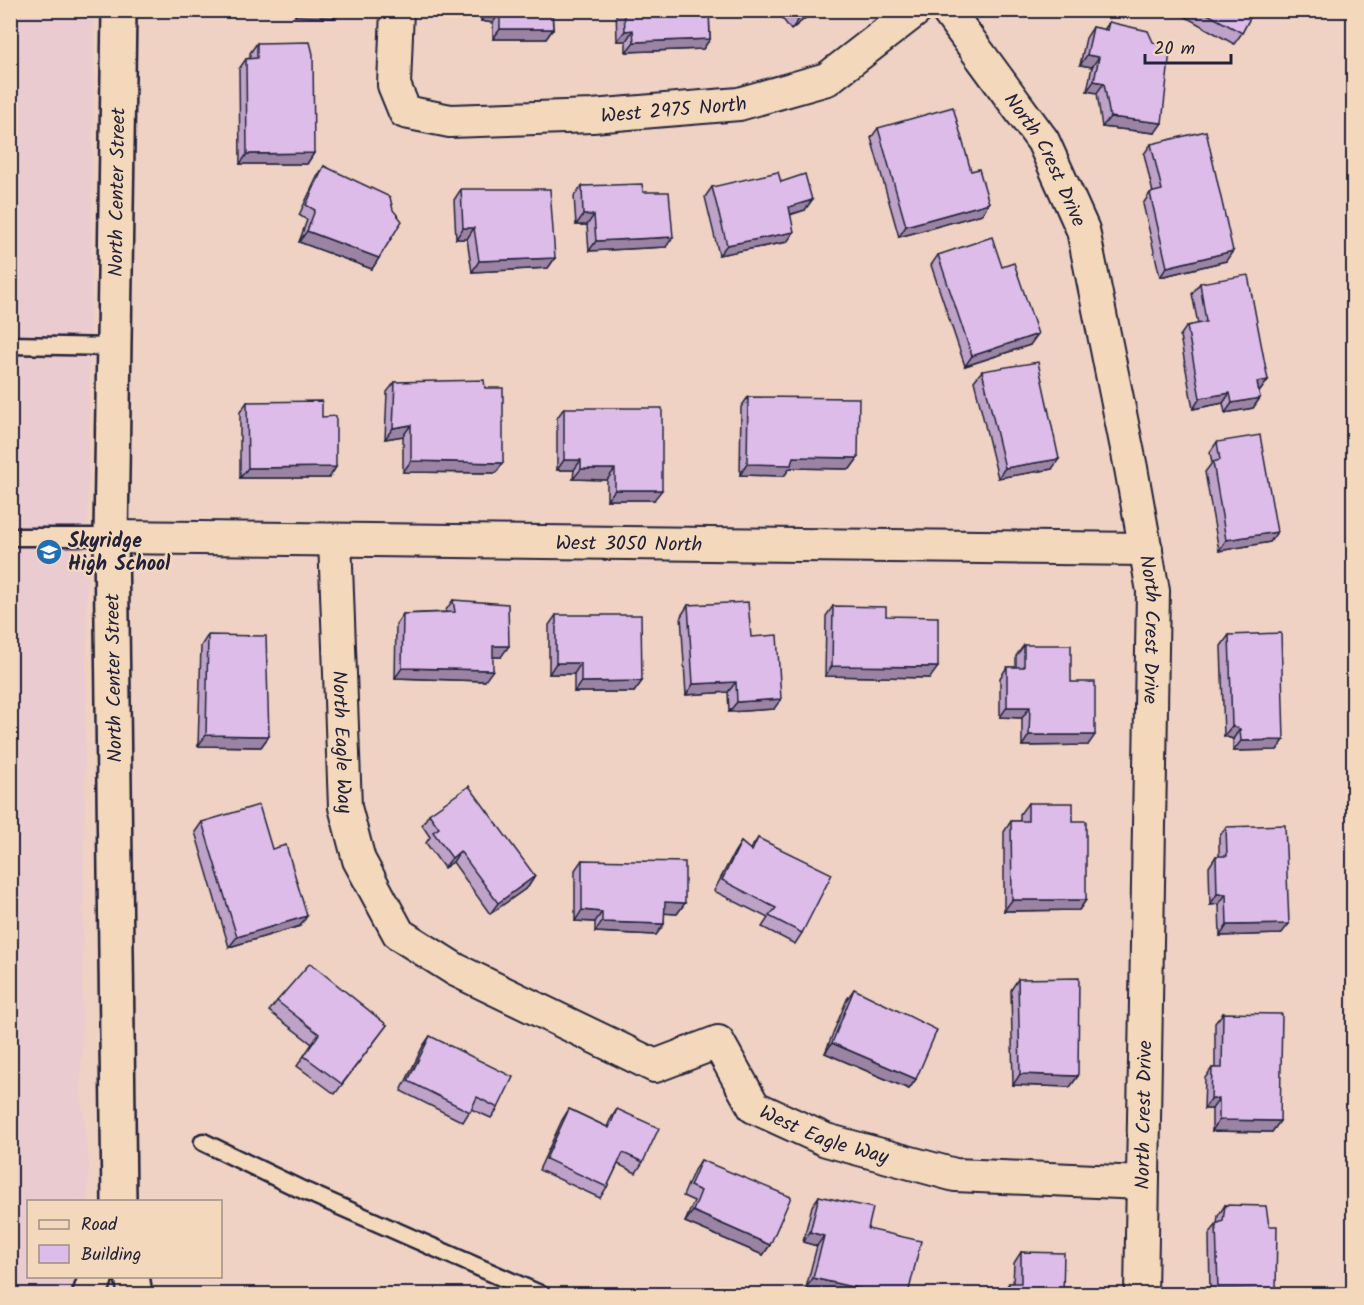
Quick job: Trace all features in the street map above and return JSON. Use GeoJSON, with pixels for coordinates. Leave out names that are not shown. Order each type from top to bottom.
{"type":"FeatureCollection","features":[{"type":"Feature","properties":{"kind":"street","name":"North Center Street"},"geometry":{"type":"LineString","coordinates":[[119,10],[111,537],[119,1200]]}},
{"type":"Feature","properties":{"kind":"street","name":"West 2975 North"},"geometry":{"type":"LineString","coordinates":[[397,10],[394,85],[405,112],[450,121],[592,116],[739,104],[827,79],[916,10]]}},
{"type":"Feature","properties":{"kind":"street","name":"North Crest Drive"},"geometry":{"type":"LineString","coordinates":[[947,10],[1043,141],[1083,230],[1131,468],[1153,591],[1141,1294]]}},
{"type":"Feature","properties":{"kind":"street","name":"West 3050 North"},"geometry":{"type":"LineString","coordinates":[[111,537],[1146,549]]}},
{"type":"Feature","properties":{"kind":"street","name":"North Eagle Way"},"geometry":{"type":"LineString","coordinates":[[335,540],[345,807],[359,860],[399,934]]}},
{"type":"Feature","properties":{"kind":"street","name":"West Eagle Way"},"geometry":{"type":"LineString","coordinates":[[399,934],[456,970],[655,1065],[718,1042],[754,1107],[826,1140],[955,1175],[1142,1183]]}},
{"type":"Feature","properties":{"kind":"street"},"geometry":{"type":"LineString","coordinates":[[90,1294],[95,1278]]}},
{"type":"Feature","properties":{"kind":"street"},"geometry":{"type":"LineString","coordinates":[[132,1278],[135,1294]]}},
{"type":"Feature","properties":{"kind":"lane"},"geometry":{"type":"LineString","coordinates":[[10,345],[114,346]]}},
{"type":"Feature","properties":{"kind":"lane"},"geometry":{"type":"LineString","coordinates":[[10,537],[111,537]]}},
{"type":"Feature","properties":{"kind":"lane"},"geometry":{"type":"LineString","coordinates":[[203,1142],[298,1188],[540,1294]]}},
{"type":"Feature","properties":{"kind":"shaded area","name":"Skyridge High School"},"geometry":{"type":"Polygon","coordinates":[[[10,11],[94,11],[81,1094],[89,1162],[88,1200],[27,1200],[27,1278],[86,1278],[83,1294],[11,1294],[10,11]]]}},
{"type":"Feature","properties":{"kind":"building"},"geometry":{"type":"Polygon","coordinates":[[[491,10],[552,10],[553,29],[500,29],[500,12],[491,10]]]}},
{"type":"Feature","properties":{"kind":"building"},"geometry":{"type":"Polygon","coordinates":[[[624,10],[709,10],[710,39],[634,42],[633,30],[625,31],[624,10]]]}},
{"type":"Feature","properties":{"kind":"building"},"geometry":{"type":"Polygon","coordinates":[[[792,10],[809,10],[799,19],[792,10]]]}},
{"type":"Feature","properties":{"kind":"building"},"geometry":{"type":"Polygon","coordinates":[[[1200,10],[1254,10],[1242,33],[1200,10]]]}},
{"type":"Feature","properties":{"kind":"building"},"geometry":{"type":"Polygon","coordinates":[[[1109,22],[1148,31],[1153,42],[1170,51],[1162,123],[1110,117],[1104,83],[1094,81],[1099,57],[1087,55],[1093,27],[1107,30],[1109,22]]]}},
{"type":"Feature","properties":{"kind":"building"},"geometry":{"type":"Polygon","coordinates":[[[310,42],[313,54],[314,153],[247,154],[246,59],[257,58],[257,43],[310,42]]]}},
{"type":"Feature","properties":{"kind":"building"},"geometry":{"type":"Polygon","coordinates":[[[953,107],[971,171],[979,169],[989,203],[906,226],[878,128],[953,107]]]}},
{"type":"Feature","properties":{"kind":"building"},"geometry":{"type":"Polygon","coordinates":[[[1206,131],[1233,251],[1167,267],[1150,193],[1162,190],[1151,144],[1206,131]]]}},
{"type":"Feature","properties":{"kind":"building"},"geometry":{"type":"Polygon","coordinates":[[[324,166],[390,197],[393,210],[402,221],[379,258],[307,231],[315,210],[306,205],[324,166]]]}},
{"type":"Feature","properties":{"kind":"building"},"geometry":{"type":"Polygon","coordinates":[[[778,172],[781,182],[805,174],[812,200],[789,207],[794,232],[727,245],[712,187],[778,172]]]}},
{"type":"Feature","properties":{"kind":"building"},"geometry":{"type":"Polygon","coordinates":[[[642,184],[643,192],[669,192],[673,237],[596,241],[594,215],[583,215],[582,186],[642,184]]]}},
{"type":"Feature","properties":{"kind":"building"},"geometry":{"type":"Polygon","coordinates":[[[461,189],[550,189],[555,258],[479,261],[474,228],[463,228],[461,189]]]}},
{"type":"Feature","properties":{"kind":"building"},"geometry":{"type":"Polygon","coordinates":[[[992,237],[1002,267],[1014,263],[1038,334],[972,356],[938,255],[992,237]]]}},
{"type":"Feature","properties":{"kind":"building"},"geometry":{"type":"Polygon","coordinates":[[[1248,275],[1268,380],[1257,382],[1260,398],[1232,403],[1230,393],[1200,398],[1187,326],[1206,322],[1200,283],[1248,275]]]}},
{"type":"Feature","properties":{"kind":"building"},"geometry":{"type":"Polygon","coordinates":[[[1038,362],[1059,459],[1005,468],[982,371],[1038,362]]]}},
{"type":"Feature","properties":{"kind":"building"},"geometry":{"type":"Polygon","coordinates":[[[484,380],[485,388],[503,388],[503,463],[411,461],[411,425],[393,428],[395,382],[484,380]]]}},
{"type":"Feature","properties":{"kind":"building"},"geometry":{"type":"Polygon","coordinates":[[[748,397],[859,398],[858,458],[793,457],[791,465],[747,464],[748,397]]]}},
{"type":"Feature","properties":{"kind":"building"},"geometry":{"type":"Polygon","coordinates":[[[322,401],[322,417],[336,416],[336,467],[248,468],[247,402],[322,401]]]}},
{"type":"Feature","properties":{"kind":"building"},"geometry":{"type":"Polygon","coordinates":[[[564,408],[662,408],[662,490],[615,490],[615,469],[581,469],[581,460],[564,460],[564,408]]]}},
{"type":"Feature","properties":{"kind":"building"},"geometry":{"type":"Polygon","coordinates":[[[1260,435],[1277,532],[1226,540],[1213,462],[1220,460],[1217,442],[1260,435]]]}},
{"type":"Feature","properties":{"kind":"building"},"geometry":{"type":"Polygon","coordinates":[[[453,600],[508,604],[509,646],[493,646],[493,670],[402,668],[403,614],[455,612],[453,600]]]}},
{"type":"Feature","properties":{"kind":"building"},"geometry":{"type":"Polygon","coordinates":[[[748,602],[751,637],[777,635],[781,699],[737,702],[736,682],[693,684],[688,605],[748,602]]]}},
{"type":"Feature","properties":{"kind":"building"},"geometry":{"type":"Polygon","coordinates":[[[833,606],[886,607],[886,616],[938,617],[938,667],[832,666],[833,606]]]}},
{"type":"Feature","properties":{"kind":"building"},"geometry":{"type":"Polygon","coordinates":[[[556,615],[641,615],[642,681],[581,682],[581,663],[556,663],[556,615]]]}},
{"type":"Feature","properties":{"kind":"building"},"geometry":{"type":"Polygon","coordinates":[[[1281,633],[1284,740],[1241,741],[1240,729],[1232,726],[1229,635],[1281,633]]]}},
{"type":"Feature","properties":{"kind":"building"},"geometry":{"type":"Polygon","coordinates":[[[208,635],[266,636],[269,736],[206,735],[208,635]]]}},
{"type":"Feature","properties":{"kind":"building"},"geometry":{"type":"Polygon","coordinates":[[[1024,645],[1071,645],[1071,682],[1095,682],[1095,735],[1029,735],[1030,707],[1007,707],[1007,667],[1024,667],[1024,645]]]}},
{"type":"Feature","properties":{"kind":"building"},"geometry":{"type":"Polygon","coordinates":[[[469,786],[535,876],[498,903],[460,851],[452,858],[433,832],[439,828],[429,814],[469,786]]]}},
{"type":"Feature","properties":{"kind":"building"},"geometry":{"type":"Polygon","coordinates":[[[1028,803],[1073,803],[1073,821],[1086,821],[1086,900],[1012,900],[1011,821],[1028,821],[1028,803]]]}},
{"type":"Feature","properties":{"kind":"building"},"geometry":{"type":"Polygon","coordinates":[[[259,805],[272,849],[286,845],[307,916],[237,937],[202,822],[259,805]]]}},
{"type":"Feature","properties":{"kind":"building"},"geometry":{"type":"Polygon","coordinates":[[[1285,825],[1289,924],[1227,925],[1226,894],[1217,894],[1216,856],[1227,856],[1226,827],[1285,825]]]}},
{"type":"Feature","properties":{"kind":"building"},"geometry":{"type":"Polygon","coordinates":[[[758,838],[832,874],[802,933],[769,916],[776,908],[722,880],[741,842],[752,851],[758,838]]]}},
{"type":"Feature","properties":{"kind":"building"},"geometry":{"type":"Polygon","coordinates":[[[582,860],[685,862],[685,903],[665,902],[664,924],[602,922],[602,912],[582,910],[582,860]]]}},
{"type":"Feature","properties":{"kind":"building"},"geometry":{"type":"Polygon","coordinates":[[[310,963],[387,1025],[342,1084],[304,1056],[319,1034],[277,1001],[310,963]]]}},
{"type":"Feature","properties":{"kind":"building"},"geometry":{"type":"Polygon","coordinates":[[[1079,978],[1078,1076],[1020,1074],[1018,979],[1079,978]]]}},
{"type":"Feature","properties":{"kind":"building"},"geometry":{"type":"Polygon","coordinates":[[[854,989],[937,1030],[916,1079],[832,1043],[854,989]]]}},
{"type":"Feature","properties":{"kind":"building"},"geometry":{"type":"Polygon","coordinates":[[[1223,1013],[1282,1014],[1280,1121],[1219,1120],[1219,1099],[1211,1099],[1212,1068],[1222,1068],[1223,1013]]]}},
{"type":"Feature","properties":{"kind":"building"},"geometry":{"type":"Polygon","coordinates":[[[430,1036],[513,1077],[498,1108],[477,1097],[470,1112],[408,1081],[430,1036]]]}},
{"type":"Feature","properties":{"kind":"building"},"geometry":{"type":"Polygon","coordinates":[[[569,1109],[609,1128],[617,1109],[659,1128],[643,1162],[623,1153],[607,1187],[546,1159],[569,1109]]]}},
{"type":"Feature","properties":{"kind":"building"},"geometry":{"type":"Polygon","coordinates":[[[701,1160],[791,1197],[770,1245],[693,1211],[701,1191],[690,1186],[701,1160]]]}},
{"type":"Feature","properties":{"kind":"building"},"geometry":{"type":"Polygon","coordinates":[[[819,1196],[873,1208],[868,1229],[921,1241],[908,1294],[883,1294],[813,1278],[824,1236],[810,1232],[819,1196]]]}},
{"type":"Feature","properties":{"kind":"building"},"geometry":{"type":"Polygon","coordinates":[[[1225,1205],[1266,1206],[1269,1226],[1277,1226],[1276,1290],[1218,1289],[1216,1224],[1223,1221],[1225,1205]]]}},
{"type":"Feature","properties":{"kind":"building"},"geometry":{"type":"Polygon","coordinates":[[[1021,1252],[1064,1253],[1063,1294],[1009,1294],[1009,1283],[1021,1283],[1021,1252]]]}},
{"type":"Feature","properties":{"kind":"place","name":"Skyridge High School"},"geometry":{"type":"Point","coordinates":[49,552]}}]}
